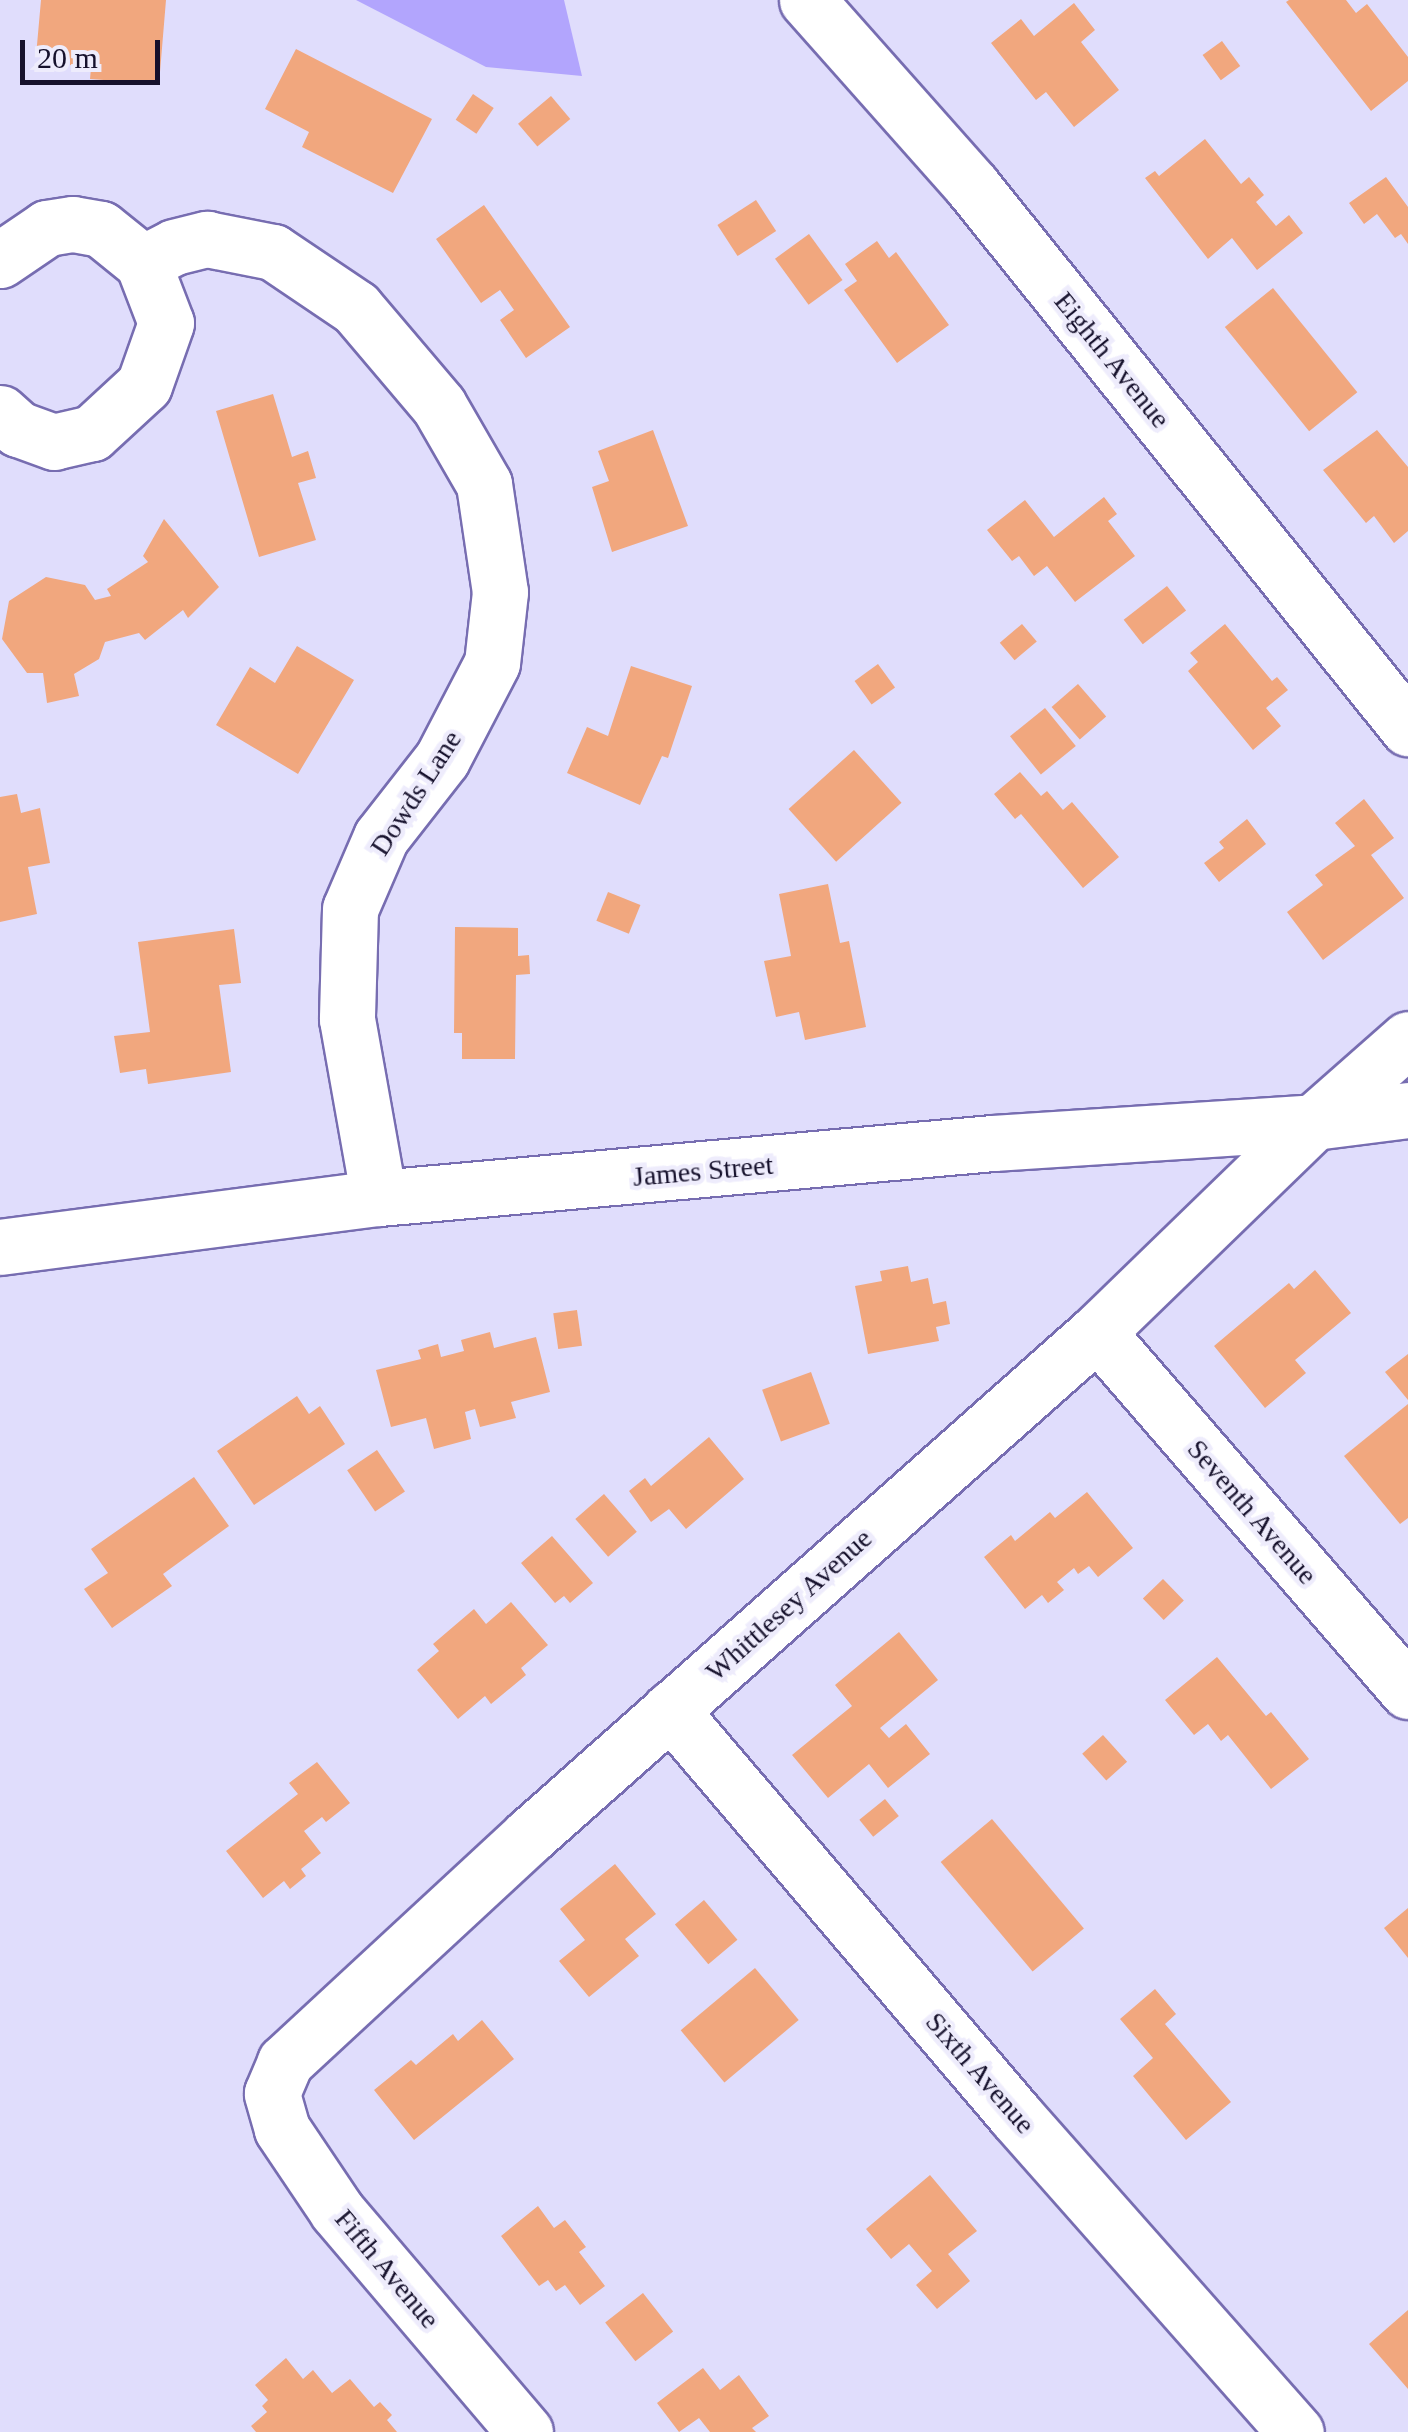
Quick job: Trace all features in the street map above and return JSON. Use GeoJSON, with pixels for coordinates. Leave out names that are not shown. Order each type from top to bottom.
{"type":"FeatureCollection","features":[{"type":"Feature","properties":{"kind":"street","name":"Eighth Avenue"},"geometry":{"type":"LineString","coordinates":[[806,0],[972,186],[1408,728]]}},
{"type":"Feature","properties":{"kind":"street"},"geometry":{"type":"LineString","coordinates":[[0,260],[47,228],[73,224],[101,229],[143,263],[166,324],[144,385],[92,433],[54,442],[18,429],[0,413]]}},
{"type":"Feature","properties":{"kind":"street","name":"Dowds Lane"},"geometry":{"type":"LineString","coordinates":[[143,263],[174,246],[207,239],[273,252],[356,308],[439,406],[484,484],[500,592],[492,663],[442,759],[381,837],[350,909],[347,1019],[380,1198]]}},
{"type":"Feature","properties":{"kind":"street","name":"Whittlesey Avenue"},"geometry":{"type":"LineString","coordinates":[[272,2093],[285,2062],[670,1710],[1098,1332],[1314,1122],[1408,1039]]}},
{"type":"Feature","properties":{"kind":"street","name":"James Street"},"geometry":{"type":"LineString","coordinates":[[0,1247],[380,1198],[992,1144],[1314,1122],[1408,1110]]}},
{"type":"Feature","properties":{"kind":"street","name":"Seventh Avenue"},"geometry":{"type":"LineString","coordinates":[[1098,1332],[1408,1691]]}},
{"type":"Feature","properties":{"kind":"street","name":"Sixth Avenue"},"geometry":{"type":"LineString","coordinates":[[670,1710],[1016,2116],[1296,2432]]}},
{"type":"Feature","properties":{"kind":"street","name":"Fifth Avenue"},"geometry":{"type":"LineString","coordinates":[[272,2093],[282,2128],[337,2211],[525,2432]]}},
{"type":"Feature","properties":{"kind":"shaded area"},"geometry":{"type":"Polygon","coordinates":[[[356,0],[564,0],[582,76],[486,67],[356,0]]]}},
{"type":"Feature","properties":{"kind":"building"},"geometry":{"type":"Polygon","coordinates":[[[41,0],[166,0],[159,84],[90,79],[91,68],[70,65],[70,59],[36,56],[41,0]]]}},
{"type":"Feature","properties":{"kind":"building"},"geometry":{"type":"Polygon","coordinates":[[[1346,0],[1356,13],[1367,4],[1408,57],[1408,81],[1371,111],[1286,2],[1346,0]]]}},
{"type":"Feature","properties":{"kind":"building"},"geometry":{"type":"Polygon","coordinates":[[[1074,3],[1095,30],[1081,42],[1119,90],[1074,127],[1046,92],[1036,100],[991,43],[1021,19],[1034,36],[1074,3]]]}},
{"type":"Feature","properties":{"kind":"building"},"geometry":{"type":"Polygon","coordinates":[[[1222,41],[1240,66],[1221,80],[1203,55],[1222,41]]]}},
{"type":"Feature","properties":{"kind":"building"},"geometry":{"type":"Polygon","coordinates":[[[296,49],[432,119],[393,193],[302,147],[309,132],[265,109],[296,49]]]}},
{"type":"Feature","properties":{"kind":"building"},"geometry":{"type":"Polygon","coordinates":[[[473,94],[494,108],[476,134],[456,120],[473,94]]]}},
{"type":"Feature","properties":{"kind":"building"},"geometry":{"type":"Polygon","coordinates":[[[551,96],[570,119],[537,147],[518,124],[551,96]]]}},
{"type":"Feature","properties":{"kind":"building"},"geometry":{"type":"Polygon","coordinates":[[[1205,139],[1241,184],[1249,177],[1264,195],[1256,202],[1276,226],[1289,215],[1303,233],[1257,270],[1232,238],[1208,259],[1145,178],[1155,171],[1159,176],[1205,139]]]}},
{"type":"Feature","properties":{"kind":"building"},"geometry":{"type":"Polygon","coordinates":[[[1386,177],[1408,207],[1408,244],[1401,234],[1395,238],[1377,214],[1364,224],[1349,203],[1386,177]]]}},
{"type":"Feature","properties":{"kind":"building"},"geometry":{"type":"Polygon","coordinates":[[[756,200],[776,231],[738,256],[717,225],[756,200]]]}},
{"type":"Feature","properties":{"kind":"building"},"geometry":{"type":"Polygon","coordinates":[[[484,205],[570,327],[526,358],[500,320],[514,310],[500,290],[481,303],[436,239],[484,205]]]}},
{"type":"Feature","properties":{"kind":"building"},"geometry":{"type":"Polygon","coordinates":[[[809,234],[843,280],[809,305],[775,259],[809,234]]]}},
{"type":"Feature","properties":{"kind":"building"},"geometry":{"type":"Polygon","coordinates":[[[877,241],[889,258],[896,252],[949,325],[897,363],[844,290],[857,281],[845,264],[877,241]]]}},
{"type":"Feature","properties":{"kind":"building"},"geometry":{"type":"Polygon","coordinates":[[[1273,288],[1357,392],[1309,431],[1225,327],[1273,288]]]}},
{"type":"Feature","properties":{"kind":"building"},"geometry":{"type":"Polygon","coordinates":[[[273,394],[292,457],[308,451],[316,478],[298,483],[316,540],[259,557],[216,411],[273,394]]]}},
{"type":"Feature","properties":{"kind":"building"},"geometry":{"type":"Polygon","coordinates":[[[653,430],[688,526],[612,552],[592,487],[609,481],[598,451],[653,430]]]}},
{"type":"Feature","properties":{"kind":"building"},"geometry":{"type":"Polygon","coordinates":[[[1377,430],[1408,467],[1408,531],[1394,543],[1374,516],[1366,523],[1323,470],[1377,430]]]}},
{"type":"Feature","properties":{"kind":"building"},"geometry":{"type":"Polygon","coordinates":[[[1104,497],[1117,514],[1108,521],[1135,556],[1075,602],[1047,566],[1034,576],[1019,556],[1012,561],[987,530],[1025,500],[1054,537],[1104,497]]]}},
{"type":"Feature","properties":{"kind":"building"},"geometry":{"type":"Polygon","coordinates":[[[164,519],[219,587],[188,618],[183,610],[145,640],[139,633],[105,642],[99,659],[74,674],[79,696],[47,703],[43,673],[27,673],[2,639],[9,601],[46,577],[85,585],[95,600],[111,596],[107,589],[148,562],[143,556],[164,519]]]}},
{"type":"Feature","properties":{"kind":"building"},"geometry":{"type":"Polygon","coordinates":[[[1167,586],[1186,610],[1143,644],[1124,620],[1167,586]]]}},
{"type":"Feature","properties":{"kind":"building"},"geometry":{"type":"Polygon","coordinates":[[[1022,624],[1037,642],[1015,660],[1000,643],[1022,624]]]}},
{"type":"Feature","properties":{"kind":"building"},"geometry":{"type":"Polygon","coordinates":[[[1225,624],[1272,681],[1277,677],[1288,690],[1266,708],[1281,726],[1253,750],[1188,671],[1198,662],[1190,653],[1225,624]]]}},
{"type":"Feature","properties":{"kind":"building"},"geometry":{"type":"Polygon","coordinates":[[[297,646],[354,680],[298,774],[216,725],[250,667],[275,683],[297,646]]]}},
{"type":"Feature","properties":{"kind":"building"},"geometry":{"type":"Polygon","coordinates":[[[878,664],[895,687],[872,705],[855,681],[878,664]]]}},
{"type":"Feature","properties":{"kind":"building"},"geometry":{"type":"Polygon","coordinates":[[[631,666],[692,686],[668,758],[662,756],[640,805],[567,773],[587,727],[608,736],[631,666]]]}},
{"type":"Feature","properties":{"kind":"building"},"geometry":{"type":"Polygon","coordinates":[[[1078,684],[1106,716],[1080,739],[1052,707],[1078,684]]]}},
{"type":"Feature","properties":{"kind":"building"},"geometry":{"type":"Polygon","coordinates":[[[1045,708],[1076,746],[1041,774],[1010,736],[1045,708]]]}},
{"type":"Feature","properties":{"kind":"building"},"geometry":{"type":"Polygon","coordinates":[[[854,750],[902,803],[836,862],[789,809],[854,750]]]}},
{"type":"Feature","properties":{"kind":"building"},"geometry":{"type":"Polygon","coordinates":[[[1020,772],[1041,796],[1047,791],[1063,810],[1072,802],[1119,857],[1083,888],[1021,814],[1015,819],[994,794],[1020,772]]]}},
{"type":"Feature","properties":{"kind":"building"},"geometry":{"type":"Polygon","coordinates":[[[17,794],[21,813],[40,808],[50,863],[28,867],[37,914],[0,922],[0,797],[17,794]]]}},
{"type":"Feature","properties":{"kind":"building"},"geometry":{"type":"Polygon","coordinates":[[[1364,799],[1394,838],[1371,855],[1404,898],[1323,960],[1287,912],[1323,885],[1315,875],[1355,846],[1335,823],[1364,799]]]}},
{"type":"Feature","properties":{"kind":"building"},"geometry":{"type":"Polygon","coordinates":[[[1247,819],[1266,844],[1219,882],[1204,863],[1224,848],[1219,842],[1247,819]]]}},
{"type":"Feature","properties":{"kind":"building"},"geometry":{"type":"Polygon","coordinates":[[[828,884],[840,943],[849,941],[866,1027],[805,1040],[799,1012],[776,1017],[764,961],[791,956],[779,894],[828,884]]]}},
{"type":"Feature","properties":{"kind":"building"},"geometry":{"type":"Polygon","coordinates":[[[608,892],[640,905],[629,934],[596,921],[608,892]]]}},
{"type":"Feature","properties":{"kind":"building"},"geometry":{"type":"Polygon","coordinates":[[[455,927],[518,928],[518,956],[529,955],[530,974],[516,975],[515,1059],[462,1059],[462,1033],[454,1033],[455,927]]]}},
{"type":"Feature","properties":{"kind":"building"},"geometry":{"type":"Polygon","coordinates":[[[234,929],[241,983],[219,985],[231,1072],[148,1084],[146,1069],[120,1073],[114,1036],[150,1032],[138,942],[234,929]]]}},
{"type":"Feature","properties":{"kind":"building"},"geometry":{"type":"Polygon","coordinates":[[[908,1266],[911,1282],[928,1278],[933,1304],[946,1301],[950,1324],[936,1327],[939,1341],[868,1354],[855,1286],[882,1281],[880,1271],[908,1266]]]}},
{"type":"Feature","properties":{"kind":"building"},"geometry":{"type":"Polygon","coordinates":[[[1315,1270],[1351,1313],[1295,1360],[1306,1373],[1265,1408],[1214,1346],[1289,1283],[1294,1289],[1315,1270]]]}},
{"type":"Feature","properties":{"kind":"building"},"geometry":{"type":"Polygon","coordinates":[[[577,1310],[582,1346],[558,1349],[553,1313],[577,1310]]]}},
{"type":"Feature","properties":{"kind":"building"},"geometry":{"type":"Polygon","coordinates":[[[490,1332],[494,1348],[536,1337],[550,1392],[511,1402],[516,1418],[480,1427],[475,1409],[465,1412],[471,1439],[434,1449],[426,1418],[391,1427],[376,1370],[421,1359],[418,1350],[438,1344],[441,1357],[464,1351],[461,1340],[490,1332]]]}},
{"type":"Feature","properties":{"kind":"building"},"geometry":{"type":"Polygon","coordinates":[[[1408,1354],[1408,1400],[1385,1372],[1408,1354]]]}},
{"type":"Feature","properties":{"kind":"building"},"geometry":{"type":"Polygon","coordinates":[[[811,1372],[830,1424],[781,1441],[762,1390],[811,1372]]]}},
{"type":"Feature","properties":{"kind":"building"},"geometry":{"type":"Polygon","coordinates":[[[297,1396],[309,1414],[320,1406],[345,1444],[254,1505],[217,1451],[297,1396]]]}},
{"type":"Feature","properties":{"kind":"building"},"geometry":{"type":"Polygon","coordinates":[[[1408,1404],[1408,1518],[1400,1524],[1344,1456],[1408,1404]]]}},
{"type":"Feature","properties":{"kind":"building"},"geometry":{"type":"Polygon","coordinates":[[[709,1437],[744,1479],[686,1529],[669,1509],[651,1522],[629,1491],[645,1478],[651,1486],[709,1437]]]}},
{"type":"Feature","properties":{"kind":"building"},"geometry":{"type":"Polygon","coordinates":[[[377,1450],[405,1491],[375,1512],[347,1470],[377,1450]]]}},
{"type":"Feature","properties":{"kind":"building"},"geometry":{"type":"Polygon","coordinates":[[[194,1477],[229,1526],[163,1574],[172,1586],[112,1628],[84,1589],[108,1573],[91,1549],[194,1477]]]}},
{"type":"Feature","properties":{"kind":"building"},"geometry":{"type":"Polygon","coordinates":[[[1087,1492],[1133,1548],[1098,1577],[1089,1566],[1078,1574],[1074,1568],[1057,1582],[1064,1590],[1048,1603],[1042,1595],[1025,1609],[984,1557],[1011,1535],[1015,1541],[1050,1512],[1055,1518],[1087,1492]]]}},
{"type":"Feature","properties":{"kind":"building"},"geometry":{"type":"Polygon","coordinates":[[[604,1494],[637,1532],[608,1557],[575,1519],[604,1494]]]}},
{"type":"Feature","properties":{"kind":"building"},"geometry":{"type":"Polygon","coordinates":[[[552,1536],[593,1583],[570,1603],[564,1596],[555,1603],[521,1563],[552,1536]]]}},
{"type":"Feature","properties":{"kind":"building"},"geometry":{"type":"Polygon","coordinates":[[[1163,1579],[1184,1601],[1164,1620],[1143,1598],[1163,1579]]]}},
{"type":"Feature","properties":{"kind":"building"},"geometry":{"type":"Polygon","coordinates":[[[511,1602],[548,1645],[521,1668],[526,1675],[491,1704],[485,1696],[458,1719],[417,1670],[439,1651],[433,1644],[474,1609],[486,1624],[511,1602]]]}},
{"type":"Feature","properties":{"kind":"building"},"geometry":{"type":"Polygon","coordinates":[[[899,1632],[938,1680],[880,1728],[889,1738],[906,1724],[930,1754],[888,1788],[869,1764],[828,1798],[792,1755],[852,1706],[835,1685],[899,1632]]]}},
{"type":"Feature","properties":{"kind":"building"},"geometry":{"type":"Polygon","coordinates":[[[1217,1657],[1266,1716],[1271,1712],[1309,1759],[1271,1789],[1228,1735],[1221,1741],[1208,1724],[1194,1735],[1165,1700],[1217,1657]]]}},
{"type":"Feature","properties":{"kind":"building"},"geometry":{"type":"Polygon","coordinates":[[[1103,1735],[1127,1762],[1106,1780],[1082,1754],[1103,1735]]]}},
{"type":"Feature","properties":{"kind":"building"},"geometry":{"type":"Polygon","coordinates":[[[317,1762],[350,1803],[326,1822],[322,1817],[304,1831],[321,1853],[301,1869],[306,1876],[290,1889],[284,1881],[263,1898],[226,1851],[298,1794],[289,1783],[317,1762]]]}},
{"type":"Feature","properties":{"kind":"building"},"geometry":{"type":"Polygon","coordinates":[[[885,1799],[899,1816],[873,1837],[859,1820],[885,1799]]]}},
{"type":"Feature","properties":{"kind":"building"},"geometry":{"type":"Polygon","coordinates":[[[992,1819],[1084,1929],[1033,1972],[941,1862],[992,1819]]]}},
{"type":"Feature","properties":{"kind":"building"},"geometry":{"type":"Polygon","coordinates":[[[615,1864],[656,1914],[625,1939],[639,1956],[589,1997],[559,1961],[585,1940],[560,1909],[615,1864]]]}},
{"type":"Feature","properties":{"kind":"building"},"geometry":{"type":"Polygon","coordinates":[[[704,1900],[737,1940],[708,1964],[675,1924],[704,1900]]]}},
{"type":"Feature","properties":{"kind":"building"},"geometry":{"type":"Polygon","coordinates":[[[1408,1908],[1408,1958],[1384,1928],[1408,1908]]]}},
{"type":"Feature","properties":{"kind":"building"},"geometry":{"type":"Polygon","coordinates":[[[755,1968],[799,2020],[724,2082],[681,2030],[755,1968]]]}},
{"type":"Feature","properties":{"kind":"building"},"geometry":{"type":"Polygon","coordinates":[[[1155,1989],[1176,2014],[1165,2024],[1231,2102],[1186,2140],[1133,2076],[1153,2058],[1120,2019],[1155,1989]]]}},
{"type":"Feature","properties":{"kind":"building"},"geometry":{"type":"Polygon","coordinates":[[[482,2020],[514,2059],[414,2140],[374,2090],[411,2060],[416,2065],[453,2034],[458,2041],[482,2020]]]}},
{"type":"Feature","properties":{"kind":"building"},"geometry":{"type":"Polygon","coordinates":[[[930,2175],[977,2231],[948,2254],[970,2281],[937,2309],[916,2285],[932,2271],[909,2244],[891,2259],[866,2229],[930,2175]]]}},
{"type":"Feature","properties":{"kind":"building"},"geometry":{"type":"Polygon","coordinates":[[[538,2206],[554,2228],[565,2220],[586,2247],[579,2252],[605,2286],[580,2305],[565,2285],[556,2291],[548,2280],[539,2286],[501,2236],[538,2206]]]}},
{"type":"Feature","properties":{"kind":"building"},"geometry":{"type":"Polygon","coordinates":[[[643,2293],[673,2332],[635,2361],[605,2323],[643,2293]]]}},
{"type":"Feature","properties":{"kind":"building"},"geometry":{"type":"Polygon","coordinates":[[[1408,2310],[1408,2389],[1369,2344],[1408,2310]]]}},
{"type":"Feature","properties":{"kind":"building"},"geometry":{"type":"Polygon","coordinates":[[[286,2358],[303,2379],[313,2370],[332,2393],[350,2379],[374,2407],[380,2402],[392,2415],[387,2420],[397,2432],[256,2432],[251,2426],[267,2412],[262,2406],[268,2400],[255,2385],[286,2358]]]}},
{"type":"Feature","properties":{"kind":"building"},"geometry":{"type":"Polygon","coordinates":[[[703,2368],[720,2390],[739,2375],[769,2416],[752,2428],[756,2432],[710,2432],[699,2418],[679,2432],[657,2403],[703,2368]]]}}]}
